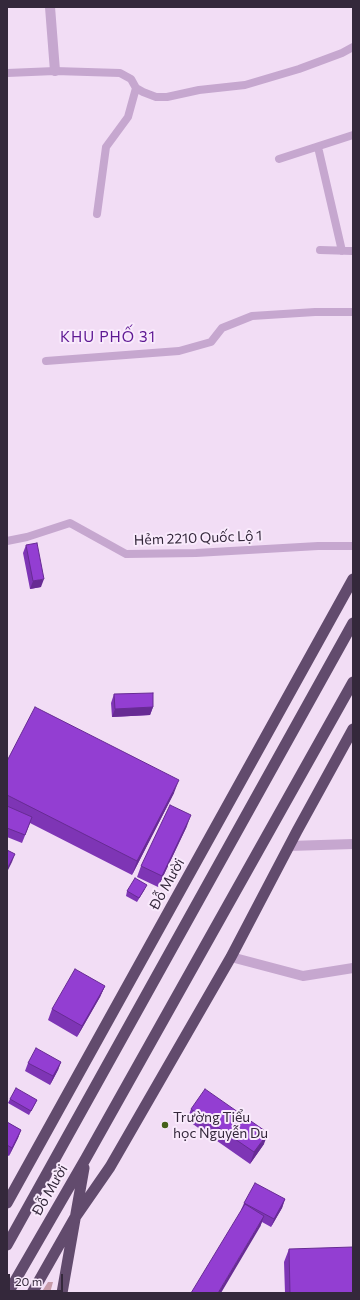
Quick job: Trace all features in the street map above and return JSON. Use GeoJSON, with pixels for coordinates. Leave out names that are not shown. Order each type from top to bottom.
{"type":"FeatureCollection","features":[{"type":"Feature","properties":{"kind":"highway","name":"Đỗ Mười"},"geometry":{"type":"LineString","coordinates":[[7,1203],[353,579]]}},
{"type":"Feature","properties":{"kind":"highway","name":"Đỗ Mười"},"geometry":{"type":"LineString","coordinates":[[7,1245],[353,623]]}},
{"type":"Feature","properties":{"kind":"highway","name":"Đỗ Mười"},"geometry":{"type":"LineString","coordinates":[[8,1293],[86,1158],[353,682]]}},
{"type":"Feature","properties":{"kind":"highway"},"geometry":{"type":"LineString","coordinates":[[32,1293],[74,1219],[110,1167],[231,957],[289,846],[353,729]]}},
{"type":"Feature","properties":{"kind":"highway"},"geometry":{"type":"LineString","coordinates":[[62,1293],[86,1158]]}},
{"type":"Feature","properties":{"kind":"street"},"geometry":{"type":"LineString","coordinates":[[50,7],[56,71]]}},
{"type":"Feature","properties":{"kind":"street"},"geometry":{"type":"LineString","coordinates":[[289,846],[353,844]]}},
{"type":"Feature","properties":{"kind":"street"},"geometry":{"type":"LineString","coordinates":[[231,957],[304,976],[353,968]]}},
{"type":"Feature","properties":{"kind":"lane"},"geometry":{"type":"LineString","coordinates":[[7,73],[56,71],[120,73],[131,79],[136,88],[143,92],[156,97],[167,97],[199,90],[246,85],[299,69],[342,53],[353,47]]}},
{"type":"Feature","properties":{"kind":"lane"},"geometry":{"type":"LineString","coordinates":[[97,214],[106,147],[128,117],[136,88]]}},
{"type":"Feature","properties":{"kind":"lane"},"geometry":{"type":"LineString","coordinates":[[279,160],[353,135]]}},
{"type":"Feature","properties":{"kind":"lane"},"geometry":{"type":"LineString","coordinates":[[318,147],[342,251]]}},
{"type":"Feature","properties":{"kind":"lane"},"geometry":{"type":"LineString","coordinates":[[320,250],[353,251]]}},
{"type":"Feature","properties":{"kind":"lane"},"geometry":{"type":"LineString","coordinates":[[46,361],[179,351],[211,342],[222,328],[252,316],[315,312],[353,312]]}},
{"type":"Feature","properties":{"kind":"lane","name":"Hẻm 2210 Quốc Lộ 1"},"geometry":{"type":"LineString","coordinates":[[7,541],[28,537],[70,523],[126,554],[196,553],[318,546],[353,546]]}},
{"type":"Feature","properties":{"kind":"shaded area"},"geometry":{"type":"Polygon","coordinates":[[[48,1282],[53,1282],[50,1293],[41,1293],[48,1282]]]}},
{"type":"Feature","properties":{"kind":"building"},"geometry":{"type":"Polygon","coordinates":[[[37,543],[44,579],[33,581],[26,545],[37,543]]]}},
{"type":"Feature","properties":{"kind":"building"},"geometry":{"type":"Polygon","coordinates":[[[153,693],[153,707],[115,709],[114,694],[153,693]]]}},
{"type":"Feature","properties":{"kind":"building"},"geometry":{"type":"Polygon","coordinates":[[[35,707],[179,780],[137,861],[7,795],[7,761],[35,707]]]}},
{"type":"Feature","properties":{"kind":"building"},"geometry":{"type":"Polygon","coordinates":[[[170,805],[191,815],[162,876],[141,866],[170,805]]]}},
{"type":"Feature","properties":{"kind":"building"},"geometry":{"type":"Polygon","coordinates":[[[7,806],[32,817],[25,835],[7,828],[7,806]]]}},
{"type":"Feature","properties":{"kind":"building"},"geometry":{"type":"Polygon","coordinates":[[[7,850],[15,854],[7,869],[7,850]]]}},
{"type":"Feature","properties":{"kind":"building"},"geometry":{"type":"Polygon","coordinates":[[[135,878],[147,885],[139,898],[127,891],[135,878]]]}},
{"type":"Feature","properties":{"kind":"building"},"geometry":{"type":"Polygon","coordinates":[[[75,969],[105,986],[82,1026],[52,1009],[75,969]]]}},
{"type":"Feature","properties":{"kind":"building"},"geometry":{"type":"Polygon","coordinates":[[[36,1048],[61,1062],[53,1076],[28,1063],[36,1048]]]}},
{"type":"Feature","properties":{"kind":"building"},"geometry":{"type":"Polygon","coordinates":[[[16,1088],[37,1100],[31,1111],[10,1099],[16,1088]]]}},
{"type":"Feature","properties":{"kind":"building"},"geometry":{"type":"Polygon","coordinates":[[[205,1089],[268,1133],[254,1152],[191,1109],[205,1089]]]}},
{"type":"Feature","properties":{"kind":"building"},"geometry":{"type":"Polygon","coordinates":[[[7,1122],[21,1130],[12,1148],[7,1145],[7,1122]]]}},
{"type":"Feature","properties":{"kind":"building"},"geometry":{"type":"Polygon","coordinates":[[[255,1183],[285,1199],[274,1219],[244,1203],[255,1183]]]}},
{"type":"Feature","properties":{"kind":"building"},"geometry":{"type":"Polygon","coordinates":[[[245,1204],[264,1216],[218,1293],[191,1293],[245,1204]]]}},
{"type":"Feature","properties":{"kind":"building"},"geometry":{"type":"Polygon","coordinates":[[[353,1247],[353,1293],[290,1293],[289,1249],[353,1247]]]}},
{"type":"Feature","properties":{"kind":"place","name":"Trường Tiểu học Nguyễn Du"},"geometry":{"type":"Point","coordinates":[165,1125]}},
{"type":"Feature","properties":{"kind":"district","name":"KHU PHỐ 31"},"geometry":{"type":"Point","coordinates":[108,337]}}]}
